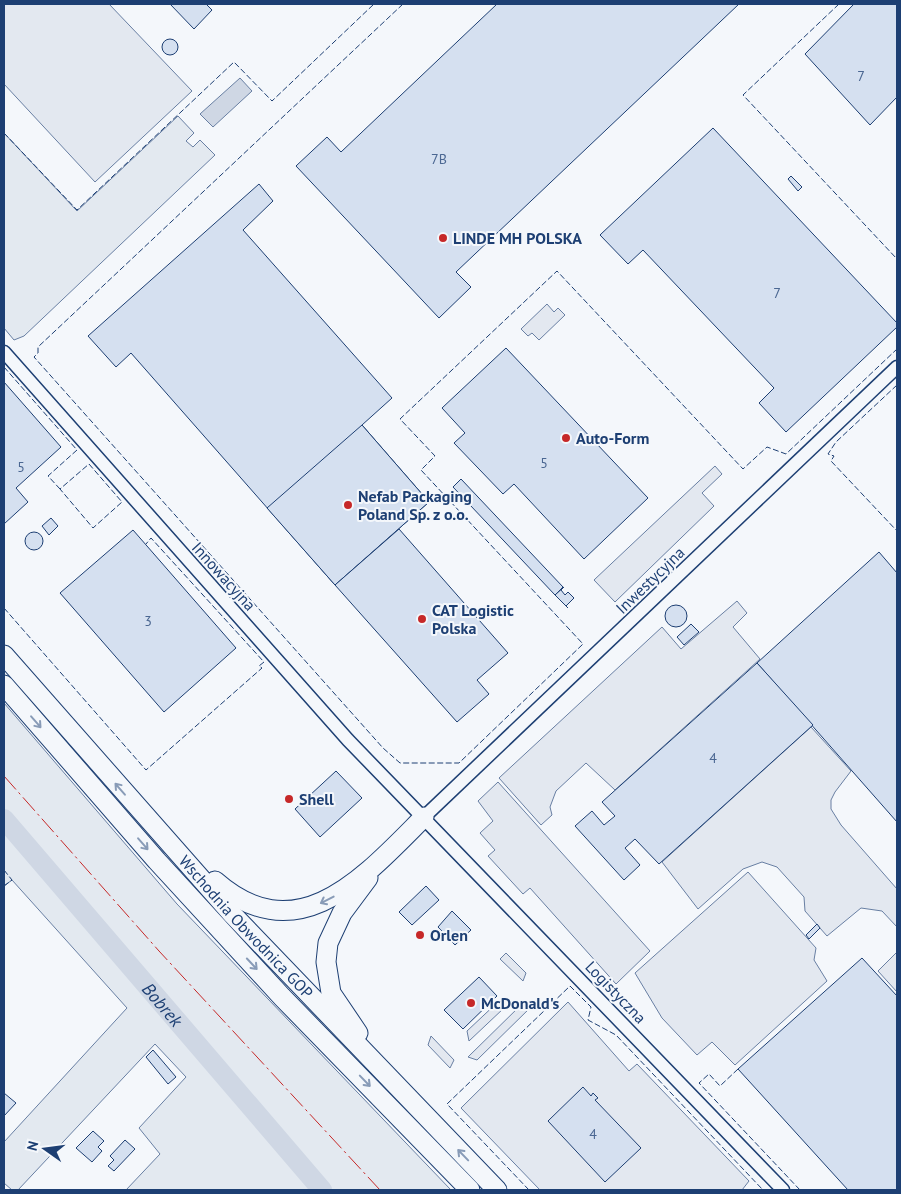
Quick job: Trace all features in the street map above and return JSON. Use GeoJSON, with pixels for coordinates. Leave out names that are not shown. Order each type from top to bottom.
{"type":"FeatureCollection","features":[{"type":"Feature","properties":{"kind":"highway","name":"Wschodnia Obwodnica GOP"},"geometry":{"type":"LineString","coordinates":[[4,655],[233,915],[497,1190]]}},
{"type":"Feature","properties":{"kind":"highway","name":"Wschodnia Obwodnica GOP"},"geometry":{"type":"LineString","coordinates":[[4,685],[157,861],[276,990],[470,1190]]}},
{"type":"Feature","properties":{"kind":"highway"},"geometry":{"type":"LineString","coordinates":[[153,826],[232,895],[267,910],[303,910],[335,896],[380,861],[424,817]]}},
{"type":"Feature","properties":{"kind":"highway"},"geometry":{"type":"LineString","coordinates":[[380,861],[342,913],[328,943],[326,962],[331,992],[391,1081]]}},
{"type":"Feature","properties":{"kind":"street","name":"Innowacyjna"},"geometry":{"type":"LineString","coordinates":[[4,352],[318,706],[424,817]]}},
{"type":"Feature","properties":{"kind":"street","name":"Inwestycyjna"},"geometry":{"type":"LineString","coordinates":[[424,817],[897,366]]}},
{"type":"Feature","properties":{"kind":"street","name":"Logistyczna"},"geometry":{"type":"LineString","coordinates":[[424,817],[783,1190]]}},
{"type":"Feature","properties":{"kind":"shaded area"},"geometry":{"type":"Polygon","coordinates":[[[4,4],[109,4],[192,91],[95,182],[4,84],[4,4]]]}},
{"type":"Feature","properties":{"kind":"shaded area"},"geometry":{"type":"Polygon","coordinates":[[[240,78],[252,91],[213,127],[200,114],[240,78]]]}},
{"type":"Feature","properties":{"kind":"shaded area"},"geometry":{"type":"Polygon","coordinates":[[[178,116],[194,133],[186,141],[193,147],[200,140],[215,155],[24,336],[14,340],[4,328],[4,133],[77,211],[178,116]]]}},
{"type":"Feature","properties":{"kind":"shaded area"},"geometry":{"type":"Polygon","coordinates":[[[547,304],[554,312],[558,308],[565,315],[539,340],[532,333],[528,336],[521,329],[547,304]]]}},
{"type":"Feature","properties":{"kind":"shaded area"},"geometry":{"type":"Polygon","coordinates":[[[715,466],[722,474],[702,493],[714,506],[615,602],[594,580],[715,466]]]}},
{"type":"Feature","properties":{"kind":"shaded area"},"geometry":{"type":"Polygon","coordinates":[[[737,601],[747,613],[733,627],[760,659],[615,790],[586,763],[556,791],[550,807],[552,815],[541,825],[499,778],[662,627],[681,649],[737,601]]]}},
{"type":"Feature","properties":{"kind":"shaded area"},"geometry":{"type":"Polygon","coordinates":[[[4,703],[177,904],[451,1190],[126,1190],[160,1154],[139,1128],[186,1077],[155,1044],[18,1190],[12,1190],[4,1183],[4,1142],[127,1008],[12,880],[4,886],[4,703]]]}},
{"type":"Feature","properties":{"kind":"shaded area"},"geometry":{"type":"Polygon","coordinates":[[[811,727],[851,771],[835,792],[831,800],[831,809],[841,825],[897,889],[897,927],[882,911],[861,908],[827,936],[805,911],[804,897],[777,867],[762,862],[743,869],[698,909],[662,862],[811,727]]]}},
{"type":"Feature","properties":{"kind":"shaded area"},"geometry":{"type":"Polygon","coordinates":[[[498,782],[650,951],[616,984],[530,888],[523,894],[488,856],[495,850],[480,833],[493,821],[478,801],[498,782]]]}},
{"type":"Feature","properties":{"kind":"shaded area"},"geometry":{"type":"Polygon","coordinates":[[[748,872],[816,948],[814,960],[827,981],[735,1065],[712,1042],[697,1055],[662,1018],[635,973],[748,872]]]}},
{"type":"Feature","properties":{"kind":"shaded area"},"geometry":{"type":"Polygon","coordinates":[[[897,952],[897,992],[878,971],[897,952]]]}},
{"type":"Feature","properties":{"kind":"shaded area"},"geometry":{"type":"Polygon","coordinates":[[[506,953],[526,973],[523,981],[500,959],[506,953]]]}},
{"type":"Feature","properties":{"kind":"shaded area"},"geometry":{"type":"Polygon","coordinates":[[[500,1000],[504,1008],[469,1041],[467,1031],[500,1000]]]}},
{"type":"Feature","properties":{"kind":"shaded area"},"geometry":{"type":"Polygon","coordinates":[[[568,1002],[629,1071],[637,1064],[749,1181],[742,1190],[540,1190],[461,1108],[568,1002]]]}},
{"type":"Feature","properties":{"kind":"shaded area"},"geometry":{"type":"Polygon","coordinates":[[[523,1003],[532,1006],[477,1060],[468,1057],[523,1003]]]}},
{"type":"Feature","properties":{"kind":"shaded area"},"geometry":{"type":"Polygon","coordinates":[[[431,1036],[454,1060],[450,1068],[428,1045],[431,1036]]]}},
{"type":"Feature","properties":{"kind":"building"},"geometry":{"type":"Polygon","coordinates":[[[170,4],[206,4],[212,10],[194,29],[170,4]]]}},
{"type":"Feature","properties":{"kind":"building"},"geometry":{"type":"Polygon","coordinates":[[[497,4],[739,4],[456,272],[471,287],[439,318],[296,166],[327,137],[341,152],[497,4]]]}},
{"type":"Feature","properties":{"kind":"building"},"geometry":{"type":"Polygon","coordinates":[[[854,4],[897,4],[897,97],[870,125],[805,54],[854,4]]]}},
{"type":"Feature","properties":{"kind":"building"},"geometry":{"type":"Polygon","coordinates":[[[170,39],[178,47],[170,55],[162,47],[170,39]]]}},
{"type":"Feature","properties":{"kind":"building"},"geometry":{"type":"Polygon","coordinates":[[[713,128],[897,323],[897,327],[786,432],[759,403],[774,388],[643,250],[628,264],[600,235],[713,128]]]}},
{"type":"Feature","properties":{"kind":"building"},"geometry":{"type":"Polygon","coordinates":[[[791,176],[802,187],[798,191],[788,179],[791,176]]]}},
{"type":"Feature","properties":{"kind":"building"},"geometry":{"type":"Polygon","coordinates":[[[259,184],[273,201],[243,230],[392,398],[362,425],[429,502],[335,585],[131,353],[116,367],[88,336],[259,184]]]}},
{"type":"Feature","properties":{"kind":"building"},"geometry":{"type":"Polygon","coordinates":[[[506,348],[648,498],[584,559],[514,484],[503,494],[454,443],[465,433],[442,408],[506,348]]]}},
{"type":"Feature","properties":{"kind":"building"},"geometry":{"type":"Polygon","coordinates":[[[4,382],[61,447],[16,488],[28,502],[4,524],[4,382]]]}},
{"type":"Feature","properties":{"kind":"building","name":"Nefab Packaging Poland Sp. z o.o."},"geometry":{"type":"Polygon","coordinates":[[[362,425],[429,502],[335,585],[267,508],[362,425]]]}},
{"type":"Feature","properties":{"kind":"building"},"geometry":{"type":"Polygon","coordinates":[[[461,479],[563,587],[555,595],[453,487],[461,479]]]}},
{"type":"Feature","properties":{"kind":"building"},"geometry":{"type":"Polygon","coordinates":[[[51,518],[58,526],[49,535],[42,526],[51,518]]]}},
{"type":"Feature","properties":{"kind":"building","name":"CAT Logistic Polska"},"geometry":{"type":"Polygon","coordinates":[[[399,529],[508,653],[477,680],[489,694],[457,722],[335,585],[399,529]]]}},
{"type":"Feature","properties":{"kind":"building"},"geometry":{"type":"Polygon","coordinates":[[[133,530],[236,648],[164,712],[60,593],[133,530]]]}},
{"type":"Feature","properties":{"kind":"building"},"geometry":{"type":"Polygon","coordinates":[[[34,532],[40,535],[43,541],[40,547],[34,550],[28,547],[25,541],[28,535],[34,532]]]}},
{"type":"Feature","properties":{"kind":"building"},"geometry":{"type":"Polygon","coordinates":[[[879,552],[897,573],[897,822],[757,663],[879,552]]]}},
{"type":"Feature","properties":{"kind":"building"},"geometry":{"type":"Polygon","coordinates":[[[564,587],[561,590],[565,595],[568,592],[574,598],[566,606],[555,595],[564,587]]]}},
{"type":"Feature","properties":{"kind":"building"},"geometry":{"type":"Polygon","coordinates":[[[676,605],[684,608],[687,616],[684,624],[676,627],[668,624],[665,616],[668,608],[676,605]]]}},
{"type":"Feature","properties":{"kind":"building"},"geometry":{"type":"Polygon","coordinates":[[[691,624],[699,632],[684,645],[677,637],[691,624]]]}},
{"type":"Feature","properties":{"kind":"building"},"geometry":{"type":"Polygon","coordinates":[[[757,663],[813,725],[659,864],[635,839],[625,848],[640,865],[624,880],[575,826],[592,811],[604,825],[615,816],[602,802],[757,663]]]}},
{"type":"Feature","properties":{"kind":"building"},"geometry":{"type":"Polygon","coordinates":[[[336,771],[362,798],[320,837],[295,809],[336,771]]]}},
{"type":"Feature","properties":{"kind":"building"},"geometry":{"type":"Polygon","coordinates":[[[426,886],[439,900],[412,925],[399,912],[426,886]]]}},
{"type":"Feature","properties":{"kind":"building"},"geometry":{"type":"Polygon","coordinates":[[[452,911],[471,930],[455,945],[438,927],[452,911]]]}},
{"type":"Feature","properties":{"kind":"building"},"geometry":{"type":"Polygon","coordinates":[[[817,924],[820,928],[809,939],[806,935],[817,924]]]}},
{"type":"Feature","properties":{"kind":"building"},"geometry":{"type":"Polygon","coordinates":[[[862,958],[897,996],[897,1190],[848,1190],[738,1069],[862,958]]]}},
{"type":"Feature","properties":{"kind":"building","name":"McDonald's"},"geometry":{"type":"Polygon","coordinates":[[[479,977],[497,996],[463,1029],[444,1010],[479,977]]]}},
{"type":"Feature","properties":{"kind":"building"},"geometry":{"type":"Polygon","coordinates":[[[153,1050],[176,1077],[168,1084],[146,1057],[153,1050]]]}},
{"type":"Feature","properties":{"kind":"building"},"geometry":{"type":"Polygon","coordinates":[[[583,1087],[591,1096],[593,1093],[598,1098],[595,1100],[641,1148],[605,1182],[548,1121],[583,1087]]]}},
{"type":"Feature","properties":{"kind":"building"},"geometry":{"type":"Polygon","coordinates":[[[4,1093],[16,1103],[4,1116],[4,1093]]]}},
{"type":"Feature","properties":{"kind":"building"},"geometry":{"type":"Polygon","coordinates":[[[93,1131],[104,1141],[98,1147],[102,1151],[92,1162],[76,1148],[93,1131]]]}},
{"type":"Feature","properties":{"kind":"building"},"geometry":{"type":"Polygon","coordinates":[[[125,1140],[135,1149],[114,1171],[108,1166],[114,1160],[110,1156],[125,1140]]]}},
{"type":"Feature","properties":{"kind":"waterway","name":"Bobrek"},"geometry":{"type":"LineString","coordinates":[[4,819],[322,1190]]}},
{"type":"Feature","properties":{"kind":"fence"},"geometry":{"type":"LineString","coordinates":[[4,133],[77,210],[234,62],[272,101],[374,4]]}},
{"type":"Feature","properties":{"kind":"fence"},"geometry":{"type":"LineString","coordinates":[[403,4],[38,347],[38,353],[34,357],[383,748],[400,763],[459,763],[583,644],[421,470],[435,456],[400,419],[557,271],[743,469],[767,447],[786,454],[897,349]]}},
{"type":"Feature","properties":{"kind":"fence"},"geometry":{"type":"LineString","coordinates":[[839,4],[743,95],[897,259]]}},
{"type":"Feature","properties":{"kind":"fence"},"geometry":{"type":"LineString","coordinates":[[4,367],[77,450],[48,476],[60,489]]}},
{"type":"Feature","properties":{"kind":"fence"},"geometry":{"type":"LineString","coordinates":[[897,385],[836,442],[828,454],[834,456],[831,461],[897,531]]}},
{"type":"Feature","properties":{"kind":"fence"},"geometry":{"type":"LineString","coordinates":[[89,464],[122,502],[93,528],[60,489],[89,464]]}},
{"type":"Feature","properties":{"kind":"fence"},"geometry":{"type":"LineString","coordinates":[[4,608],[146,770],[262,668],[259,666],[264,662],[151,538],[146,544]]}},
{"type":"Feature","properties":{"kind":"fence"},"geometry":{"type":"LineString","coordinates":[[4,870],[12,880],[4,886]]}},
{"type":"Feature","properties":{"kind":"fence"},"geometry":{"type":"LineString","coordinates":[[529,1190],[447,1104],[570,986],[591,1007],[588,1020],[616,1035],[763,1190]]}},
{"type":"Feature","properties":{"kind":"fence"},"geometry":{"type":"LineString","coordinates":[[738,1069],[720,1086],[709,1074],[699,1083],[800,1190]]}},
{"type":"Feature","properties":{"kind":"power"},"geometry":{"type":"LineString","coordinates":[[4,776],[159,951],[380,1190]]}},
{"type":"Feature","properties":{"kind":"place","name":"LINDE MH POLSKA"},"geometry":{"type":"Point","coordinates":[443,238]}},
{"type":"Feature","properties":{"kind":"place","name":"Auto-Form"},"geometry":{"type":"Point","coordinates":[566,438]}},
{"type":"Feature","properties":{"kind":"place","name":"Nefab Packaging Poland Sp. z o.o."},"geometry":{"type":"Point","coordinates":[348,505]}},
{"type":"Feature","properties":{"kind":"place","name":"CAT Logistic Polska"},"geometry":{"type":"Point","coordinates":[422,619]}},
{"type":"Feature","properties":{"kind":"place","name":"Shell"},"geometry":{"type":"Point","coordinates":[289,799]}},
{"type":"Feature","properties":{"kind":"place","name":"Orlen"},"geometry":{"type":"Point","coordinates":[420,935]}},
{"type":"Feature","properties":{"kind":"place","name":"McDonald's"},"geometry":{"type":"Point","coordinates":[471,1003]}}]}
